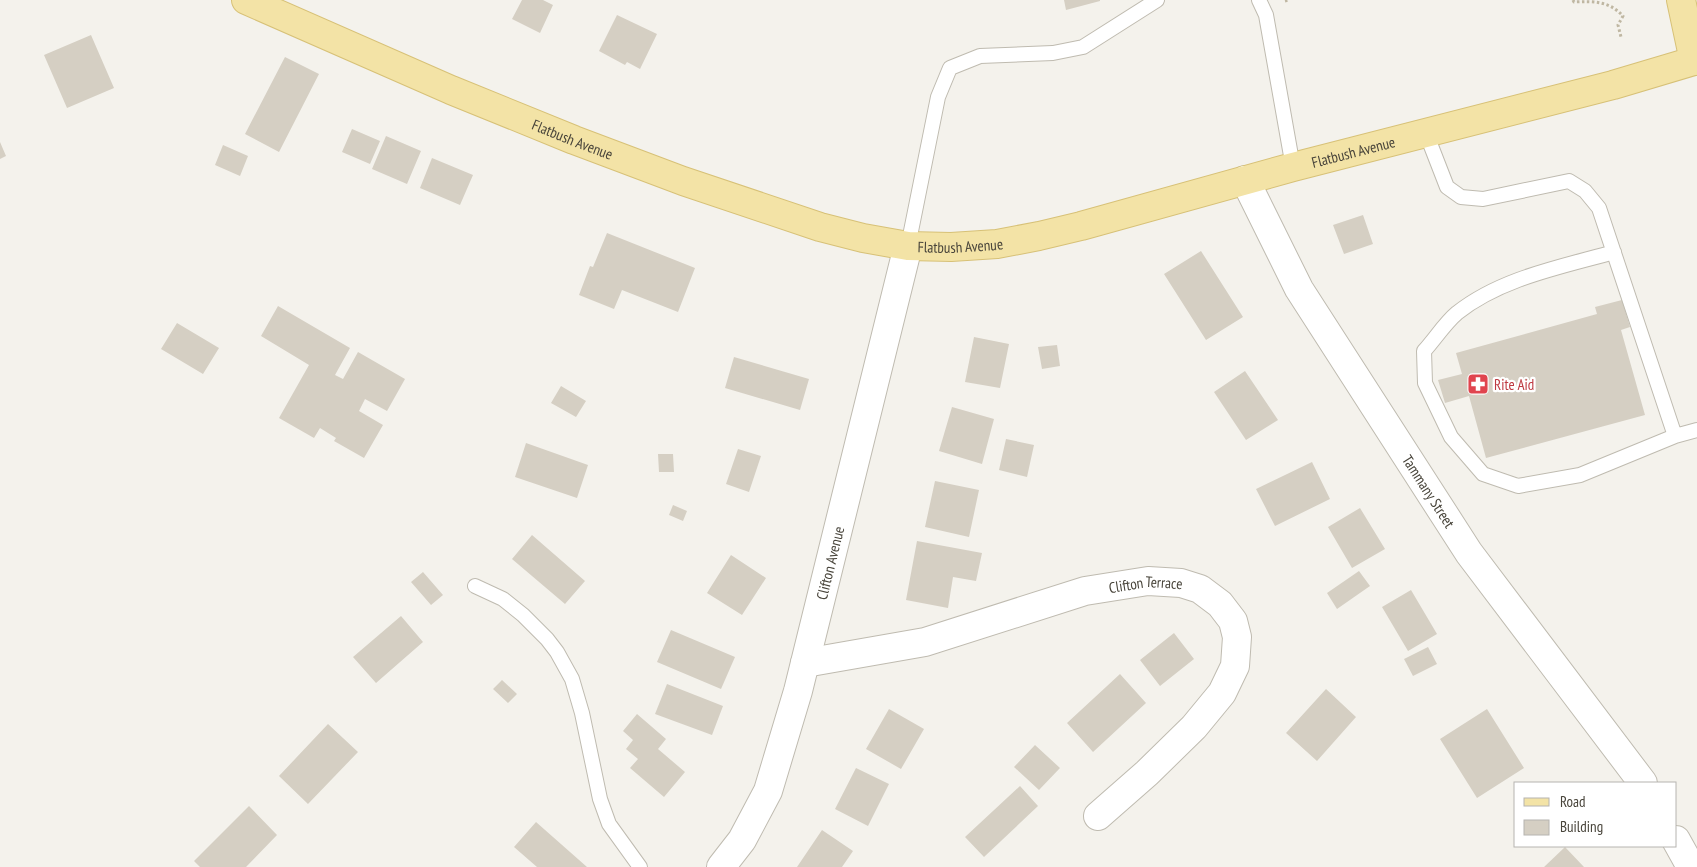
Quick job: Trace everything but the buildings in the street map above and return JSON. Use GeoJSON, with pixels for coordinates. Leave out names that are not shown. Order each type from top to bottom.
{"type":"FeatureCollection","features":[{"type":"Feature","properties":{"kind":"main road","name":"Flatbush Avenue"},"geometry":{"type":"LineString","coordinates":[[246,0],[451,90],[656,171],[820,228],[908,246],[952,247],[988,244],[1039,236],[1293,167],[1613,85],[1696,61]]}},
{"type":"Feature","properties":{"kind":"main road"},"geometry":{"type":"LineString","coordinates":[[1681,0],[1696,61]]}},
{"type":"Feature","properties":{"kind":"street","name":"Tammany Street"},"geometry":{"type":"LineString","coordinates":[[1245,180],[1299,289],[1470,553],[1642,782]]}},
{"type":"Feature","properties":{"kind":"street","name":"Clifton Avenue"},"geometry":{"type":"LineString","coordinates":[[721,867],[742,840],[768,791],[798,691],[908,246]]}},
{"type":"Feature","properties":{"kind":"street","name":"Clifton Terrace"},"geometry":{"type":"LineString","coordinates":[[805,663],[925,642],[1085,591],[1148,581],[1182,583],[1200,589],[1220,604],[1234,621],[1237,637],[1235,666],[1231,675],[1222,693],[1194,727],[1148,773],[1098,816]]}},
{"type":"Feature","properties":{"kind":"street"},"geometry":{"type":"LineString","coordinates":[[1677,842],[1691,867]]}},
{"type":"Feature","properties":{"kind":"lane"},"geometry":{"type":"LineString","coordinates":[[908,246],[938,97],[950,68],[980,56],[1052,53],[1083,47],[1158,0]]}},
{"type":"Feature","properties":{"kind":"lane"},"geometry":{"type":"LineString","coordinates":[[1259,0],[1266,14],[1293,167]]}},
{"type":"Feature","properties":{"kind":"lane"},"geometry":{"type":"LineString","coordinates":[[1426,133],[1447,186],[1461,197],[1483,199],[1568,181],[1585,191],[1600,208],[1675,436]]}},
{"type":"Feature","properties":{"kind":"lane"},"geometry":{"type":"LineString","coordinates":[[1614,252],[1522,279],[1481,297],[1456,314],[1424,351],[1425,383],[1451,437],[1483,474],[1518,486],[1580,475],[1675,436],[1697,430]]}},
{"type":"Feature","properties":{"kind":"lane"},"geometry":{"type":"LineString","coordinates":[[475,586],[503,599],[523,615],[557,652],[572,680],[582,713],[600,799],[609,824],[640,867]]}},
{"type":"Feature","properties":{"kind":"path"},"geometry":{"type":"LineString","coordinates":[[1573,0],[1574,2],[1595,1],[1616,8],[1623,16],[1618,25],[1621,38]]}},
{"type":"Feature","properties":{"kind":"place","name":"Rite Aid"},"geometry":{"type":"Point","coordinates":[1478,384]}}]}
